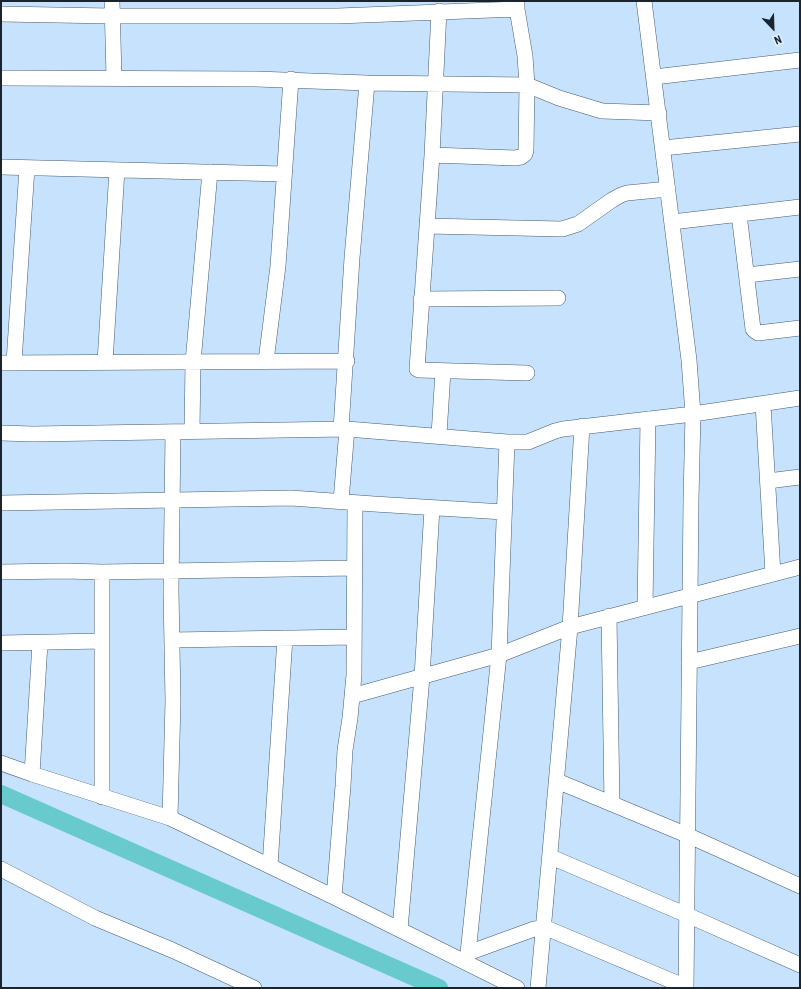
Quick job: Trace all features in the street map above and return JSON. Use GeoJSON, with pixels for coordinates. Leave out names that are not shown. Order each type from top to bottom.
{"type":"FeatureCollection","features":[{"type":"Feature","properties":{"kind":"street"},"geometry":{"type":"LineString","coordinates":[[112,1],[114,78]]}},
{"type":"Feature","properties":{"kind":"street"},"geometry":{"type":"LineString","coordinates":[[468,958],[534,929],[544,927],[686,988],[693,414],[672,222],[644,1]]}},
{"type":"Feature","properties":{"kind":"street"},"geometry":{"type":"LineString","coordinates":[[1,14],[112,16],[338,16],[439,11],[517,5],[525,56],[527,85],[525,154],[521,157],[515,158],[432,155]]}},
{"type":"Feature","properties":{"kind":"street"},"geometry":{"type":"LineString","coordinates":[[439,11],[432,155],[421,299],[418,369],[527,373]]}},
{"type":"Feature","properties":{"kind":"street"},"geometry":{"type":"LineString","coordinates":[[654,77],[800,60]]}},
{"type":"Feature","properties":{"kind":"street"},"geometry":{"type":"LineString","coordinates":[[1,78],[291,79],[367,83],[527,85],[559,98],[602,111],[659,113]]}},
{"type":"Feature","properties":{"kind":"street"},"geometry":{"type":"LineString","coordinates":[[266,361],[278,266],[291,79]]}},
{"type":"Feature","properties":{"kind":"street"},"geometry":{"type":"LineString","coordinates":[[334,897],[345,750],[354,675],[355,568],[348,502],[344,429],[352,258],[367,83]]}},
{"type":"Feature","properties":{"kind":"street"},"geometry":{"type":"LineString","coordinates":[[663,148],[800,134]]}},
{"type":"Feature","properties":{"kind":"street"},"geometry":{"type":"LineString","coordinates":[[1,167],[284,174]]}},
{"type":"Feature","properties":{"kind":"street"},"geometry":{"type":"LineString","coordinates":[[27,168],[7,362],[347,362]]}},
{"type":"Feature","properties":{"kind":"street"},"geometry":{"type":"LineString","coordinates":[[105,362],[117,170]]}},
{"type":"Feature","properties":{"kind":"street"},"geometry":{"type":"LineString","coordinates":[[192,432],[192,362],[210,172]]}},
{"type":"Feature","properties":{"kind":"street"},"geometry":{"type":"LineString","coordinates":[[427,226],[562,229],[578,224],[621,195],[627,193],[668,189]]}},
{"type":"Feature","properties":{"kind":"street"},"geometry":{"type":"LineString","coordinates":[[672,222],[800,207]]}},
{"type":"Feature","properties":{"kind":"street"},"geometry":{"type":"LineString","coordinates":[[739,214],[754,332],[758,333],[800,328]]}},
{"type":"Feature","properties":{"kind":"street"},"geometry":{"type":"LineString","coordinates":[[747,275],[800,269]]}},
{"type":"Feature","properties":{"kind":"street"},"geometry":{"type":"LineString","coordinates":[[421,299],[558,298]]}},
{"type":"Feature","properties":{"kind":"street"},"geometry":{"type":"LineString","coordinates":[[439,436],[443,371]]}},
{"type":"Feature","properties":{"kind":"street"},"geometry":{"type":"LineString","coordinates":[[1,433],[33,434],[344,429],[507,442],[528,442],[555,431],[582,426],[693,414],[800,398]]}},
{"type":"Feature","properties":{"kind":"street"},"geometry":{"type":"LineString","coordinates":[[763,404],[773,574]]}},
{"type":"Feature","properties":{"kind":"street"},"geometry":{"type":"LineString","coordinates":[[645,607],[648,419]]}},
{"type":"Feature","properties":{"kind":"street"},"geometry":{"type":"LineString","coordinates":[[538,988],[551,857],[570,627],[582,426]]}},
{"type":"Feature","properties":{"kind":"street"},"geometry":{"type":"LineString","coordinates":[[170,818],[174,701],[171,570],[173,432]]}},
{"type":"Feature","properties":{"kind":"street"},"geometry":{"type":"LineString","coordinates":[[468,958],[499,655],[507,442]]}},
{"type":"Feature","properties":{"kind":"street"},"geometry":{"type":"LineString","coordinates":[[768,481],[800,477]]}},
{"type":"Feature","properties":{"kind":"street"},"geometry":{"type":"LineString","coordinates":[[1,503],[291,498],[504,512]]}},
{"type":"Feature","properties":{"kind":"street"},"geometry":{"type":"LineString","coordinates":[[400,930],[422,677],[432,508]]}},
{"type":"Feature","properties":{"kind":"street"},"geometry":{"type":"LineString","coordinates":[[352,696],[499,655],[570,627],[800,567]]}},
{"type":"Feature","properties":{"kind":"street"},"geometry":{"type":"LineString","coordinates":[[1,572],[355,568]]}},
{"type":"Feature","properties":{"kind":"street"},"geometry":{"type":"LineString","coordinates":[[102,572],[102,797]]}},
{"type":"Feature","properties":{"kind":"street"},"geometry":{"type":"LineString","coordinates":[[609,616],[612,804]]}},
{"type":"Feature","properties":{"kind":"street"},"geometry":{"type":"LineString","coordinates":[[689,662],[800,636]]}},
{"type":"Feature","properties":{"kind":"street"},"geometry":{"type":"LineString","coordinates":[[172,640],[354,637]]}},
{"type":"Feature","properties":{"kind":"street"},"geometry":{"type":"LineString","coordinates":[[270,866],[285,638]]}},
{"type":"Feature","properties":{"kind":"street"},"geometry":{"type":"LineString","coordinates":[[1,643],[102,641]]}},
{"type":"Feature","properties":{"kind":"street"},"geometry":{"type":"LineString","coordinates":[[32,774],[40,642]]}},
{"type":"Feature","properties":{"kind":"street"},"geometry":{"type":"LineString","coordinates":[[1,763],[170,818],[400,930],[468,958],[517,988]]}},
{"type":"Feature","properties":{"kind":"street"},"geometry":{"type":"LineString","coordinates":[[557,781],[687,835],[800,886]]}},
{"type":"Feature","properties":{"kind":"street"},"geometry":{"type":"LineString","coordinates":[[551,857],[800,965]]}},
{"type":"Feature","properties":{"kind":"street"},"geometry":{"type":"LineString","coordinates":[[1,869],[95,918],[172,950],[254,988]]}},
{"type":"Feature","properties":{"kind":"waterway"},"geometry":{"type":"LineString","coordinates":[[1,794],[439,988]]}}]}
